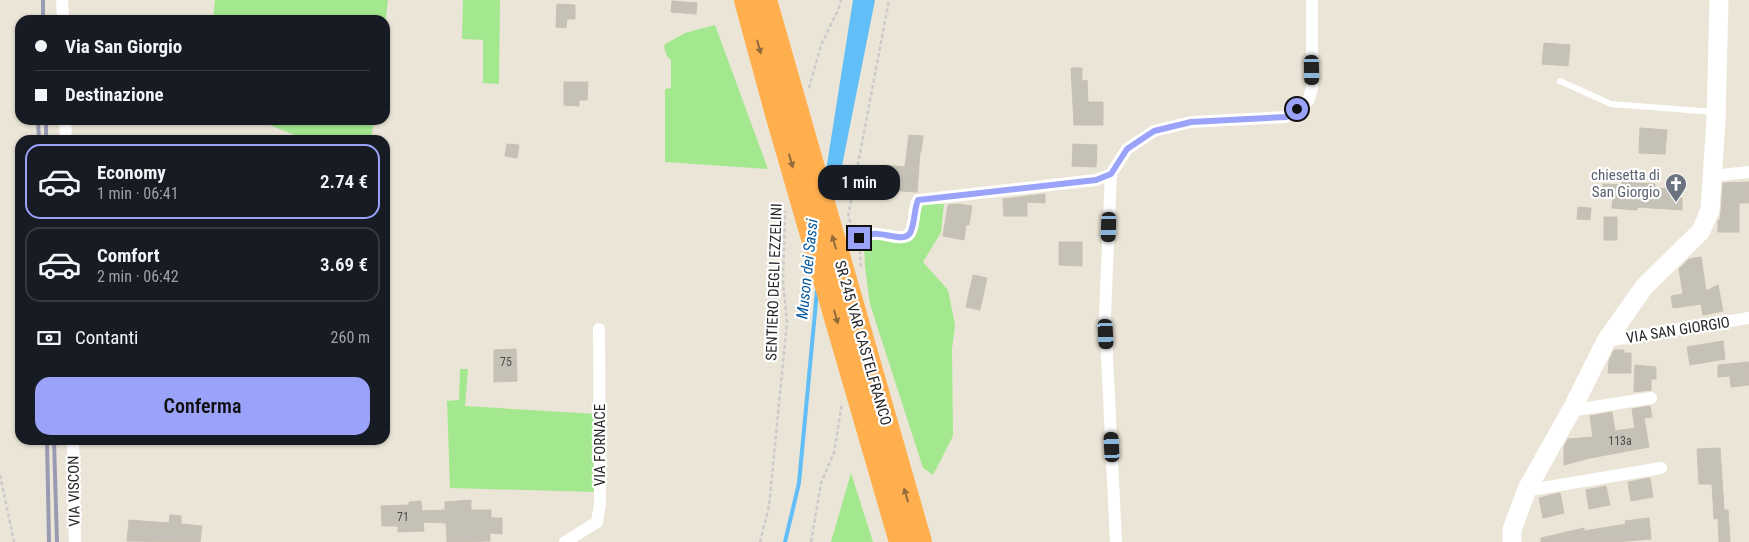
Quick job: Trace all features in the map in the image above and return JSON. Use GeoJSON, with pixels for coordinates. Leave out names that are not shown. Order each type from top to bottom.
{"type":"FeatureCollection","features":[{"type":"Feature","properties":{"kind":"highway","name":"SR 245 VAR CASTELFRANCO"},"geometry":{"type":"LineString","coordinates":[[746,0],[777,114],[901,542]]}},
{"type":"Feature","properties":{"kind":"highway","name":"SR 245 VAR CASTELFRANCO"},"geometry":{"type":"LineString","coordinates":[[764,0],[920,542]]}},
{"type":"Feature","properties":{"kind":"street"},"geometry":{"type":"LineString","coordinates":[[62,0],[63,15]]}},
{"type":"Feature","properties":{"kind":"street"},"geometry":{"type":"LineString","coordinates":[[1116,542],[1106,315],[1111,174],[1127,149],[1154,131],[1191,122],[1286,117],[1308,101],[1312,88],[1312,0]]}},
{"type":"Feature","properties":{"kind":"street","name":"VIA SAN GIORGIO"},"geometry":{"type":"LineString","coordinates":[[1512,542],[1512,530],[1527,489],[1572,409],[1606,341],[1644,288],[1701,231],[1710,210],[1716,112],[1718,0]]}},
{"type":"Feature","properties":{"kind":"street"},"geometry":{"type":"LineString","coordinates":[[1712,176],[1749,172]]}},
{"type":"Feature","properties":{"kind":"street"},"geometry":{"type":"LineString","coordinates":[[859,238],[877,233],[903,238],[910,235],[915,206],[918,200],[1096,180],[1111,174]]}},
{"type":"Feature","properties":{"kind":"street","name":"VIA SAN GIORGIO"},"geometry":{"type":"LineString","coordinates":[[1606,341],[1749,318]]}},
{"type":"Feature","properties":{"kind":"street","name":"VIA FORNACE"},"geometry":{"type":"LineString","coordinates":[[565,542],[597,522],[600,494],[600,330]]}},
{"type":"Feature","properties":{"kind":"street"},"geometry":{"type":"LineString","coordinates":[[1572,409],[1651,398]]}},
{"type":"Feature","properties":{"kind":"street","name":"VIA VISCON"},"geometry":{"type":"LineString","coordinates":[[73,445],[75,542]]}},
{"type":"Feature","properties":{"kind":"street"},"geometry":{"type":"LineString","coordinates":[[1527,489],[1661,468]]}},
{"type":"Feature","properties":{"kind":"lane"},"geometry":{"type":"LineString","coordinates":[[1560,81],[1611,104],[1716,112]]}},
{"type":"Feature","properties":{"kind":"path"},"geometry":{"type":"LineString","coordinates":[[808,94],[821,45],[841,0]]}},
{"type":"Feature","properties":{"kind":"path","name":"SENTIERO DEGLI EZZELINI"},"geometry":{"type":"LineString","coordinates":[[760,542],[769,506],[787,322],[783,282],[784,217],[786,208]]}},
{"type":"Feature","properties":{"kind":"path"},"geometry":{"type":"LineString","coordinates":[[0,474],[14,542]]}},
{"type":"Feature","properties":{"kind":"green space"},"geometry":{"type":"Polygon","coordinates":[[[215,0],[388,0],[386,15],[214,15],[215,0]]]}},
{"type":"Feature","properties":{"kind":"green space"},"geometry":{"type":"Polygon","coordinates":[[[463,0],[500,0],[499,84],[483,83],[483,40],[462,39],[463,0]]]}},
{"type":"Feature","properties":{"kind":"green space"},"geometry":{"type":"Polygon","coordinates":[[[715,25],[768,169],[665,162],[665,89],[671,88],[671,60],[667,56],[665,44],[685,33],[715,25]]]}},
{"type":"Feature","properties":{"kind":"green space"},"geometry":{"type":"Polygon","coordinates":[[[270,125],[373,125],[372,135],[294,135],[270,125]]]}},
{"type":"Feature","properties":{"kind":"green space"},"geometry":{"type":"Polygon","coordinates":[[[921,204],[944,204],[941,232],[923,262],[948,290],[955,325],[952,349],[953,436],[933,475],[923,468],[870,304],[865,267],[864,243],[877,239],[909,242],[914,236],[921,204]]]}},
{"type":"Feature","properties":{"kind":"green space"},"geometry":{"type":"Polygon","coordinates":[[[460,369],[468,369],[465,406],[596,414],[597,492],[450,488],[447,401],[459,400],[460,369]]]}},
{"type":"Feature","properties":{"kind":"green space"},"geometry":{"type":"Polygon","coordinates":[[[851,473],[873,542],[831,542],[851,473]]]}},
{"type":"Feature","properties":{"kind":"water"},"geometry":{"type":"Polygon","coordinates":[[[853,0],[875,0],[834,206],[825,177],[853,0]]]}},
{"type":"Feature","properties":{"kind":"building"},"geometry":{"type":"Polygon","coordinates":[[[672,1],[697,3],[696,14],[671,12],[672,1]]]}},
{"type":"Feature","properties":{"kind":"building"},"geometry":{"type":"Polygon","coordinates":[[[557,4],[575,5],[575,19],[567,19],[566,28],[556,27],[557,4]]]}},
{"type":"Feature","properties":{"kind":"building"},"geometry":{"type":"Polygon","coordinates":[[[1544,43],[1570,45],[1568,66],[1542,64],[1544,43]]]}},
{"type":"Feature","properties":{"kind":"building"},"geometry":{"type":"Polygon","coordinates":[[[1071,68],[1082,68],[1082,81],[1087,80],[1088,102],[1103,102],[1103,125],[1074,125],[1071,68]]]}},
{"type":"Feature","properties":{"kind":"building"},"geometry":{"type":"Polygon","coordinates":[[[564,82],[588,82],[587,100],[579,100],[579,106],[564,105],[564,82]]]}},
{"type":"Feature","properties":{"kind":"building"},"geometry":{"type":"Polygon","coordinates":[[[1640,128],[1667,130],[1665,154],[1639,153],[1640,128]]]}},
{"type":"Feature","properties":{"kind":"building"},"geometry":{"type":"Polygon","coordinates":[[[909,135],[923,136],[917,192],[884,190],[885,165],[905,167],[909,135]]]}},
{"type":"Feature","properties":{"kind":"building"},"geometry":{"type":"Polygon","coordinates":[[[507,144],[519,145],[517,158],[505,156],[507,144]]]}},
{"type":"Feature","properties":{"kind":"building"},"geometry":{"type":"Polygon","coordinates":[[[1073,144],[1097,145],[1096,167],[1072,166],[1073,144]]]}},
{"type":"Feature","properties":{"kind":"building"},"geometry":{"type":"Polygon","coordinates":[[[1622,182],[1655,184],[1655,188],[1671,189],[1671,197],[1682,198],[1682,210],[1637,207],[1637,210],[1612,208],[1613,196],[1602,195],[1603,184],[1621,185],[1622,182]]]}},
{"type":"Feature","properties":{"kind":"building"},"geometry":{"type":"Polygon","coordinates":[[[1749,182],[1749,203],[1739,203],[1739,232],[1718,232],[1723,183],[1749,182]]]}},
{"type":"Feature","properties":{"kind":"building"},"geometry":{"type":"Polygon","coordinates":[[[1045,194],[1045,203],[1027,202],[1027,216],[1004,216],[1003,199],[1045,194]]]}},
{"type":"Feature","properties":{"kind":"building"},"geometry":{"type":"Polygon","coordinates":[[[948,205],[972,206],[964,240],[943,236],[948,205]]]}},
{"type":"Feature","properties":{"kind":"building"},"geometry":{"type":"Polygon","coordinates":[[[1578,207],[1591,208],[1590,220],[1577,219],[1578,207]]]}},
{"type":"Feature","properties":{"kind":"building"},"geometry":{"type":"Polygon","coordinates":[[[1604,217],[1617,217],[1617,240],[1604,240],[1604,217]]]}},
{"type":"Feature","properties":{"kind":"building"},"geometry":{"type":"Polygon","coordinates":[[[1059,242],[1082,242],[1082,266],[1059,265],[1059,242]]]}},
{"type":"Feature","properties":{"kind":"building"},"geometry":{"type":"Polygon","coordinates":[[[1701,257],[1706,291],[1718,285],[1723,311],[1703,315],[1701,304],[1673,308],[1671,296],[1683,294],[1679,269],[1689,259],[1701,257]]]}},
{"type":"Feature","properties":{"kind":"building"},"geometry":{"type":"Polygon","coordinates":[[[973,275],[987,278],[980,310],[966,307],[973,275]]]}},
{"type":"Feature","properties":{"kind":"building"},"geometry":{"type":"Polygon","coordinates":[[[1723,341],[1725,359],[1690,365],[1687,347],[1723,341]]]}},
{"type":"Feature","properties":{"kind":"building"},"geometry":{"type":"Polygon","coordinates":[[[516,349],[517,381],[494,382],[494,350],[516,349]]]}},
{"type":"Feature","properties":{"kind":"building"},"geometry":{"type":"Polygon","coordinates":[[[1614,350],[1624,350],[1624,353],[1631,353],[1631,373],[1608,373],[1609,361],[1614,350]]]}},
{"type":"Feature","properties":{"kind":"building"},"geometry":{"type":"Polygon","coordinates":[[[1749,362],[1749,385],[1731,387],[1730,376],[1718,377],[1718,365],[1749,362]]]}},
{"type":"Feature","properties":{"kind":"building"},"geometry":{"type":"Polygon","coordinates":[[[1635,365],[1656,367],[1656,379],[1651,379],[1651,390],[1634,392],[1635,365]]]}},
{"type":"Feature","properties":{"kind":"building"},"geometry":{"type":"Polygon","coordinates":[[[1650,406],[1652,417],[1644,418],[1649,447],[1564,465],[1564,446],[1568,439],[1593,437],[1590,416],[1612,412],[1615,431],[1635,428],[1632,409],[1650,406]]]}},
{"type":"Feature","properties":{"kind":"building"},"geometry":{"type":"Polygon","coordinates":[[[1720,448],[1724,510],[1728,510],[1730,542],[1719,542],[1718,518],[1714,519],[1712,484],[1699,484],[1697,449],[1720,448]]]}},
{"type":"Feature","properties":{"kind":"building"},"geometry":{"type":"Polygon","coordinates":[[[1650,478],[1653,497],[1631,501],[1628,482],[1650,478]]]}},
{"type":"Feature","properties":{"kind":"building"},"geometry":{"type":"Polygon","coordinates":[[[1606,486],[1610,505],[1589,509],[1586,490],[1606,486]]]}},
{"type":"Feature","properties":{"kind":"building"},"geometry":{"type":"Polygon","coordinates":[[[1560,493],[1564,513],[1543,518],[1539,498],[1560,493]]]}},
{"type":"Feature","properties":{"kind":"building"},"geometry":{"type":"Polygon","coordinates":[[[471,500],[471,510],[491,510],[491,518],[502,518],[502,534],[490,533],[490,541],[447,542],[446,523],[423,522],[424,531],[398,532],[398,526],[382,526],[381,506],[409,505],[409,502],[421,501],[422,511],[445,510],[445,502],[471,500]]]}},
{"type":"Feature","properties":{"kind":"building"},"geometry":{"type":"Polygon","coordinates":[[[170,515],[181,516],[181,524],[202,526],[200,542],[127,541],[129,520],[169,523],[170,515]]]}},
{"type":"Feature","properties":{"kind":"building"},"geometry":{"type":"Polygon","coordinates":[[[1649,518],[1651,539],[1616,542],[1541,542],[1541,538],[1584,528],[1584,531],[1626,524],[1625,521],[1649,518]]]}},
{"type":"Feature","properties":{"kind":"waterway","name":"Muson dei Sassi"},"geometry":{"type":"LineString","coordinates":[[785,542],[799,483],[817,291]]}},
{"type":"Feature","properties":{"kind":"railway"},"geometry":{"type":"LineString","coordinates":[[43,0],[43,15]]}},
{"type":"Feature","properties":{"kind":"railway"},"geometry":{"type":"LineString","coordinates":[[38,125],[39,135]]}},
{"type":"Feature","properties":{"kind":"railway"},"geometry":{"type":"LineString","coordinates":[[46,125],[46,135]]}},
{"type":"Feature","properties":{"kind":"railway"},"geometry":{"type":"LineString","coordinates":[[47,445],[49,542]]}},
{"type":"Feature","properties":{"kind":"railway"},"geometry":{"type":"LineString","coordinates":[[54,445],[57,542]]}},
{"type":"Feature","properties":{"kind":"place","name":"chiesetta di San Giorgio"},"geometry":{"type":"Point","coordinates":[1676,203]}},
{"type":"Feature","properties":{"kind":"route"},"geometry":{"type":"LineString","coordinates":[[859,238],[877,233],[903,238],[910,235],[915,206],[918,200],[1096,180],[1111,174],[1127,149],[1154,131],[1191,122],[1286,117],[1297,109]]}}]}
